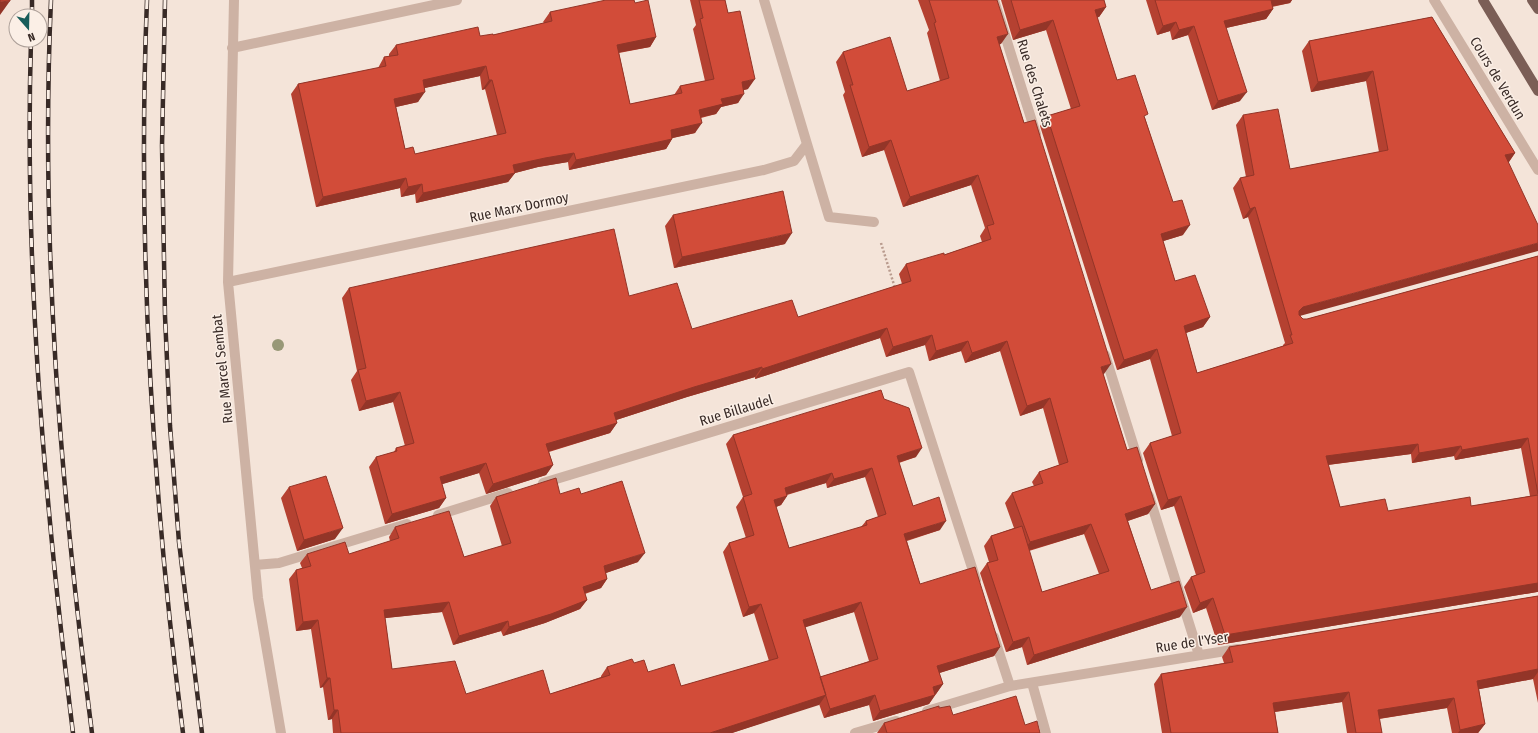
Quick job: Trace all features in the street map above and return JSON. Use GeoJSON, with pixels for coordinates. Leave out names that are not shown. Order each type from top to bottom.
{"type":"FeatureCollection","features":[{"type":"Feature","properties":{"kind":"main road"},"geometry":{"type":"LineString","coordinates":[[1483,0],[1538,90]]}},
{"type":"Feature","properties":{"kind":"main road"},"geometry":{"type":"LineString","coordinates":[[1532,0],[1538,9]]}},
{"type":"Feature","properties":{"kind":"street","name":"Rue Marcel Sembat"},"geometry":{"type":"LineString","coordinates":[[234,0],[228,282],[258,598],[281,733]]}},
{"type":"Feature","properties":{"kind":"street"},"geometry":{"type":"LineString","coordinates":[[232,48],[457,0]]}},
{"type":"Feature","properties":{"kind":"street"},"geometry":{"type":"LineString","coordinates":[[764,0],[829,217],[874,222]]}},
{"type":"Feature","properties":{"kind":"street","name":"Rue des Chalets"},"geometry":{"type":"LineString","coordinates":[[994,0],[1040,145]]}},
{"type":"Feature","properties":{"kind":"street","name":"Cours de Verdun"},"geometry":{"type":"LineString","coordinates":[[1434,0],[1538,170]]}},
{"type":"Feature","properties":{"kind":"street","name":"Rue Marx Dormoy"},"geometry":{"type":"LineString","coordinates":[[228,282],[764,170],[794,161],[807,144]]}},
{"type":"Feature","properties":{"kind":"street"},"geometry":{"type":"LineString","coordinates":[[1101,343],[1142,472]]}},
{"type":"Feature","properties":{"kind":"street","name":"Rue Billaudel"},"geometry":{"type":"LineString","coordinates":[[430,517],[909,372],[979,589]]}},
{"type":"Feature","properties":{"kind":"street"},"geometry":{"type":"LineString","coordinates":[[1146,488],[1198,655]]}},
{"type":"Feature","properties":{"kind":"street"},"geometry":{"type":"LineString","coordinates":[[255,565],[279,562],[415,521]]}},
{"type":"Feature","properties":{"kind":"street"},"geometry":{"type":"LineString","coordinates":[[991,627],[1010,686]]}},
{"type":"Feature","properties":{"kind":"street","name":"Rue de l'Yser"},"geometry":{"type":"LineString","coordinates":[[855,733],[1010,686],[1245,648]]}},
{"type":"Feature","properties":{"kind":"street"},"geometry":{"type":"LineString","coordinates":[[1032,683],[1046,733]]}},
{"type":"Feature","properties":{"kind":"path"},"geometry":{"type":"LineString","coordinates":[[874,222],[896,294]]}},
{"type":"Feature","properties":{"kind":"building"},"geometry":{"type":"Polygon","coordinates":[[[0,0],[10,0],[10,1],[0,2],[0,0]]]}},
{"type":"Feature","properties":{"kind":"building"},"geometry":{"type":"Polygon","coordinates":[[[606,0],[634,0],[635,3],[648,0],[656,37],[617,45],[630,104],[682,93],[680,86],[714,79],[700,19],[703,18],[699,0],[725,0],[728,13],[740,11],[755,79],[742,82],[744,94],[721,99],[723,104],[699,110],[702,123],[671,130],[672,139],[576,160],[574,153],[545,158],[513,165],[515,173],[423,193],[422,184],[408,187],[406,178],[323,197],[298,84],[386,66],[384,57],[398,55],[396,45],[478,27],[480,36],[493,35],[552,21],[550,12],[606,0]],[[486,66],[423,80],[425,92],[394,99],[405,149],[413,147],[415,154],[506,133],[492,80],[489,80],[486,66]]]}},
{"type":"Feature","properties":{"kind":"building"},"geometry":{"type":"Polygon","coordinates":[[[929,0],[997,0],[1008,34],[997,37],[1024,123],[1035,120],[1111,364],[1101,367],[1127,450],[1137,447],[1155,504],[1125,514],[1151,590],[1179,581],[1187,607],[1034,655],[1029,637],[1013,642],[987,563],[998,560],[991,536],[1022,526],[1042,592],[1109,571],[1091,524],[1030,542],[1012,493],[1043,483],[1039,472],[1068,462],[1050,398],[1027,406],[1007,341],[972,353],[968,341],[936,351],[932,335],[893,347],[887,328],[762,369],[762,367],[694,387],[614,413],[617,423],[546,444],[553,465],[493,484],[486,463],[440,477],[446,498],[392,514],[376,457],[397,451],[396,448],[414,443],[400,392],[366,401],[358,370],[366,368],[349,288],[614,229],[629,296],[677,283],[692,329],[792,300],[798,317],[911,281],[906,264],[944,253],[944,255],[991,239],[987,226],[994,224],[978,175],[910,197],[891,140],[869,147],[850,85],[853,85],[843,52],[890,37],[907,91],[949,78],[934,23],[936,22],[929,0]]]}},
{"type":"Feature","properties":{"kind":"building"},"geometry":{"type":"Polygon","coordinates":[[[1011,0],[1104,0],[1106,7],[1095,10],[1117,80],[1135,75],[1148,114],[1144,116],[1173,202],[1182,200],[1190,225],[1161,234],[1175,281],[1195,275],[1210,317],[1184,326],[1197,373],[1293,343],[1255,207],[1250,209],[1240,178],[1254,175],[1243,115],[1278,109],[1290,169],[1388,150],[1373,71],[1318,82],[1309,41],[1432,17],[1515,153],[1505,155],[1538,225],[1538,243],[1303,307],[1299,311],[1299,315],[1303,319],[1307,319],[1538,256],[1538,494],[1528,438],[1462,450],[1461,446],[1419,453],[1418,444],[1326,456],[1340,507],[1385,499],[1388,511],[1470,497],[1471,506],[1538,495],[1538,583],[1225,635],[1213,598],[1200,603],[1191,577],[1205,572],[1181,496],[1168,500],[1150,443],[1181,433],[1157,349],[1124,360],[1047,116],[1080,106],[1053,20],[1020,30],[1011,0]]]}},
{"type":"Feature","properties":{"kind":"building"},"geometry":{"type":"Polygon","coordinates":[[[1155,0],[1271,0],[1273,9],[1224,21],[1247,92],[1218,101],[1194,26],[1179,30],[1176,22],[1163,26],[1155,0]]]}},
{"type":"Feature","properties":{"kind":"building"},"geometry":{"type":"Polygon","coordinates":[[[783,191],[792,233],[682,257],[673,215],[783,191]]]}},
{"type":"Feature","properties":{"kind":"building"},"geometry":{"type":"Polygon","coordinates":[[[881,390],[884,399],[909,408],[922,448],[897,456],[913,506],[939,497],[946,521],[904,534],[920,584],[975,567],[1000,647],[937,666],[943,684],[933,687],[935,695],[880,711],[875,695],[830,709],[826,695],[710,733],[341,733],[338,710],[334,710],[330,678],[327,678],[318,620],[303,622],[296,570],[311,566],[307,554],[345,542],[349,554],[399,538],[395,527],[449,511],[464,557],[511,543],[496,497],[556,478],[560,494],[579,488],[581,494],[622,481],[645,553],[604,566],[607,579],[583,587],[587,600],[551,614],[509,627],[508,621],[459,636],[449,602],[384,610],[392,669],[455,661],[466,694],[543,670],[550,694],[610,675],[607,667],[632,659],[634,663],[644,660],[648,672],[674,664],[681,686],[778,658],[761,604],[749,607],[729,543],[754,535],[743,497],[752,494],[733,435],[881,390]],[[872,468],[834,479],[832,473],[785,488],[787,496],[774,500],[789,548],[867,525],[866,521],[886,514],[872,468]],[[861,602],[803,620],[820,677],[878,659],[861,602]]]}},
{"type":"Feature","properties":{"kind":"building"},"geometry":{"type":"Polygon","coordinates":[[[326,476],[343,528],[304,540],[289,487],[326,476]]]}},
{"type":"Feature","properties":{"kind":"building"},"geometry":{"type":"Polygon","coordinates":[[[1538,596],[1538,669],[1477,681],[1485,724],[1460,730],[1454,698],[1378,710],[1382,733],[1356,733],[1349,692],[1273,703],[1278,733],[1171,733],[1161,674],[1233,662],[1229,647],[1538,596]]]}},
{"type":"Feature","properties":{"kind":"building"},"geometry":{"type":"Polygon","coordinates":[[[1016,696],[1025,725],[1037,721],[1040,733],[887,733],[884,723],[939,706],[939,708],[950,706],[953,715],[1016,696]]]}},
{"type":"Feature","properties":{"kind":"railway"},"geometry":{"type":"LineString","coordinates":[[32,0],[32,8]]}},
{"type":"Feature","properties":{"kind":"railway"},"geometry":{"type":"LineString","coordinates":[[51,0],[48,92],[48,184],[56,367],[71,550],[92,733]]}},
{"type":"Feature","properties":{"kind":"railway"},"geometry":{"type":"LineString","coordinates":[[147,0],[144,92],[144,184],[150,367],[155,459],[163,550],[183,733]]}},
{"type":"Feature","properties":{"kind":"railway"},"geometry":{"type":"LineString","coordinates":[[165,0],[162,146],[165,316],[170,426],[179,542],[202,733]]}},
{"type":"Feature","properties":{"kind":"railway"},"geometry":{"type":"LineString","coordinates":[[31,48],[31,214],[39,387],[54,560],[73,733]]}}]}
